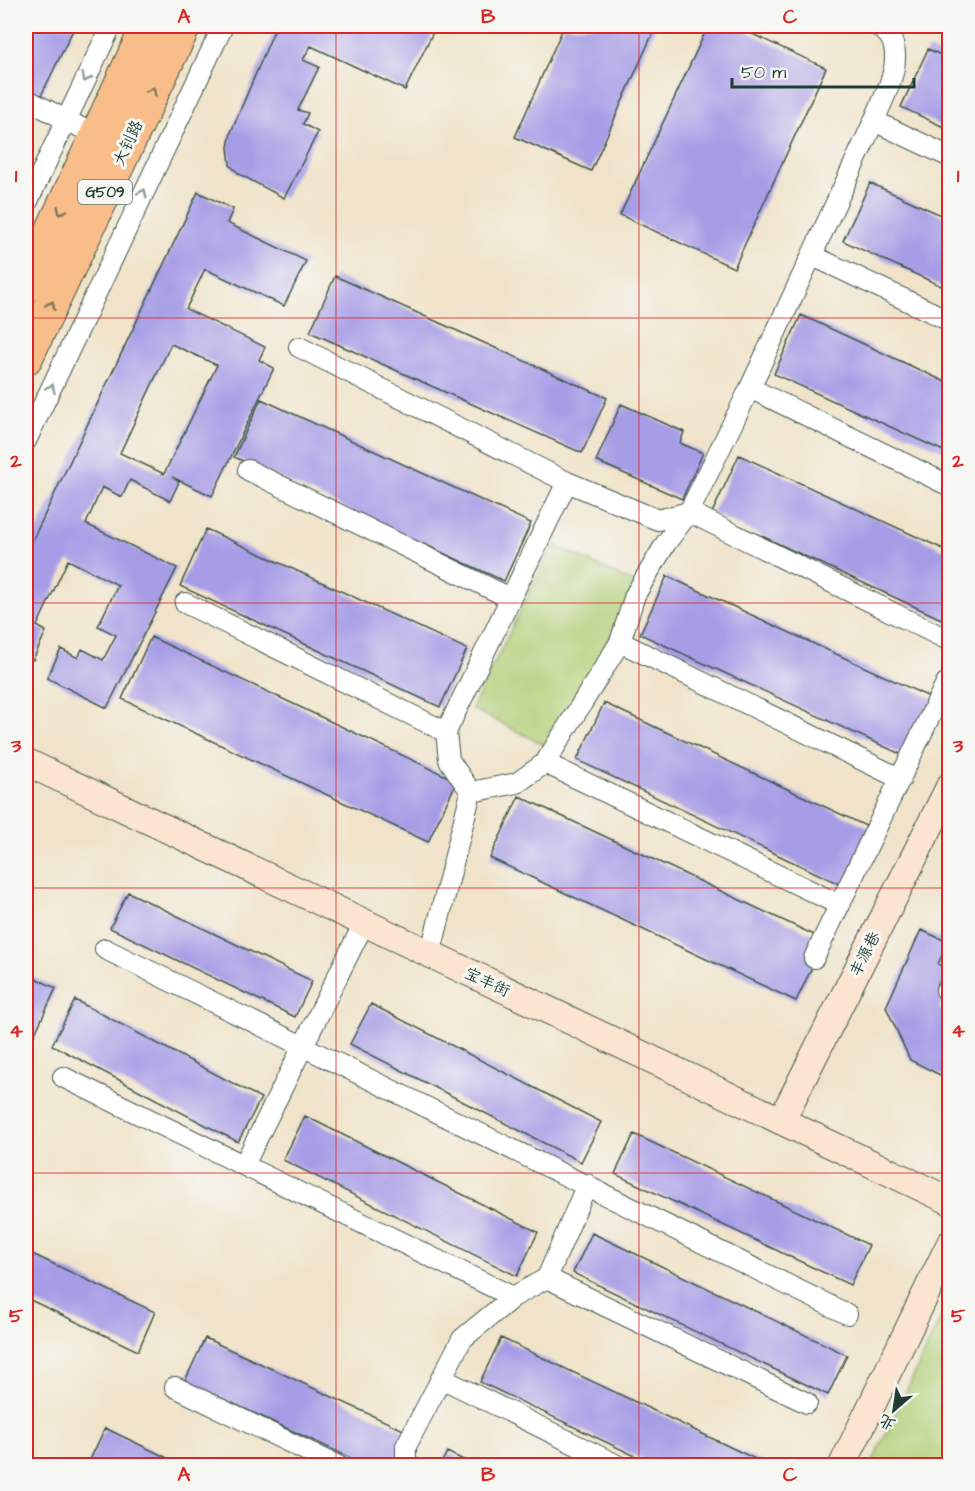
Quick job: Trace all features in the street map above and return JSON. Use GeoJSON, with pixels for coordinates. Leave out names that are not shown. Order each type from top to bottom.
{"type":"FeatureCollection","features":[{"type":"Feature","properties":{"kind":"highway","name":"大钊路"},"geometry":{"type":"LineString","coordinates":[[26,286],[148,26]]}},
{"type":"Feature","properties":{"kind":"highway","name":"大钊路"},"geometry":{"type":"LineString","coordinates":[[26,358],[184,26]]}},
{"type":"Feature","properties":{"kind":"street"},"geometry":{"type":"LineString","coordinates":[[26,205],[111,26]]}},
{"type":"Feature","properties":{"kind":"street"},"geometry":{"type":"LineString","coordinates":[[26,441],[223,26]]}},
{"type":"Feature","properties":{"kind":"street"},"geometry":{"type":"LineString","coordinates":[[471,792],[517,783],[545,763],[620,642],[635,595],[666,543],[689,512],[813,256],[874,122],[896,58],[891,39],[878,26]]}},
{"type":"Feature","properties":{"kind":"street"},"geometry":{"type":"LineString","coordinates":[[26,99],[67,118],[97,136]]}},
{"type":"Feature","properties":{"kind":"street"},"geometry":{"type":"LineString","coordinates":[[874,122],[950,157]]}},
{"type":"Feature","properties":{"kind":"street"},"geometry":{"type":"LineString","coordinates":[[813,256],[950,321]]}},
{"type":"Feature","properties":{"kind":"street"},"geometry":{"type":"LineString","coordinates":[[299,347],[567,482],[658,520],[689,512],[950,641]]}},
{"type":"Feature","properties":{"kind":"street"},"geometry":{"type":"LineString","coordinates":[[750,388],[950,486]]}},
{"type":"Feature","properties":{"kind":"street"},"geometry":{"type":"LineString","coordinates":[[248,470],[510,598]]}},
{"type":"Feature","properties":{"kind":"street"},"geometry":{"type":"LineString","coordinates":[[430,955],[471,792],[449,760],[446,732],[567,482]]}},
{"type":"Feature","properties":{"kind":"street"},"geometry":{"type":"LineString","coordinates":[[185,603],[446,732]]}},
{"type":"Feature","properties":{"kind":"street"},"geometry":{"type":"LineString","coordinates":[[620,642],[901,779]]}},
{"type":"Feature","properties":{"kind":"street"},"geometry":{"type":"LineString","coordinates":[[814,958],[946,683]]}},
{"type":"Feature","properties":{"kind":"street","name":"宝丰街"},"geometry":{"type":"LineString","coordinates":[[26,762],[950,1201]]}},
{"type":"Feature","properties":{"kind":"street"},"geometry":{"type":"LineString","coordinates":[[545,763],[840,904]]}},
{"type":"Feature","properties":{"kind":"street","name":"丰源巷"},"geometry":{"type":"LineString","coordinates":[[782,1121],[950,786]]}},
{"type":"Feature","properties":{"kind":"street"},"geometry":{"type":"LineString","coordinates":[[244,1165],[364,922]]}},
{"type":"Feature","properties":{"kind":"street"},"geometry":{"type":"LineString","coordinates":[[105,949],[304,1044],[847,1314]]}},
{"type":"Feature","properties":{"kind":"street"},"geometry":{"type":"LineString","coordinates":[[63,1077],[513,1297]]}},
{"type":"Feature","properties":{"kind":"street"},"geometry":{"type":"LineString","coordinates":[[406,1466],[406,1446],[462,1339],[513,1297],[547,1278],[587,1184]]}},
{"type":"Feature","properties":{"kind":"street"},"geometry":{"type":"LineString","coordinates":[[842,1466],[950,1244]]}},
{"type":"Feature","properties":{"kind":"street"},"geometry":{"type":"LineString","coordinates":[[547,1278],[807,1404]]}},
{"type":"Feature","properties":{"kind":"street"},"geometry":{"type":"LineString","coordinates":[[441,1378],[619,1466]]}},
{"type":"Feature","properties":{"kind":"street"},"geometry":{"type":"LineString","coordinates":[[175,1387],[338,1466]]}},
{"type":"Feature","properties":{"kind":"green space"},"geometry":{"type":"Polygon","coordinates":[[[553,544],[636,584],[555,750],[472,709],[553,544]]]}},
{"type":"Feature","properties":{"kind":"green space"},"geometry":{"type":"Polygon","coordinates":[[[949,1301],[949,1465],[871,1465],[949,1301]]]}},
{"type":"Feature","properties":{"kind":"building"},"geometry":{"type":"Polygon","coordinates":[[[26,26],[75,26],[35,108],[26,103],[26,26]]]}},
{"type":"Feature","properties":{"kind":"building"},"geometry":{"type":"Polygon","coordinates":[[[276,26],[436,26],[405,90],[311,46],[303,60],[319,67],[298,110],[308,113],[303,124],[318,132],[284,198],[239,174],[230,165],[228,147],[231,132],[276,26]]]}},
{"type":"Feature","properties":{"kind":"building"},"geometry":{"type":"Polygon","coordinates":[[[564,26],[656,26],[591,171],[515,137],[564,26]]]}},
{"type":"Feature","properties":{"kind":"building"},"geometry":{"type":"Polygon","coordinates":[[[708,26],[735,26],[826,68],[734,268],[620,215],[708,26]]]}},
{"type":"Feature","properties":{"kind":"building"},"geometry":{"type":"Polygon","coordinates":[[[928,49],[950,59],[950,130],[901,107],[928,49]]]}},
{"type":"Feature","properties":{"kind":"building"},"geometry":{"type":"Polygon","coordinates":[[[870,183],[950,219],[950,290],[843,241],[870,183]]]}},
{"type":"Feature","properties":{"kind":"building"},"geometry":{"type":"Polygon","coordinates":[[[198,192],[233,209],[227,223],[306,261],[284,306],[205,269],[186,309],[265,347],[259,360],[274,368],[212,496],[172,477],[179,482],[170,501],[130,480],[122,497],[102,487],[86,524],[177,568],[107,708],[47,678],[61,649],[78,658],[82,649],[103,660],[116,635],[98,626],[118,585],[68,560],[37,626],[46,631],[33,660],[26,656],[26,554],[198,192]],[[171,344],[120,453],[164,474],[217,365],[171,344]]]}},
{"type":"Feature","properties":{"kind":"building"},"geometry":{"type":"Polygon","coordinates":[[[335,276],[607,398],[582,453],[310,332],[335,276]]]}},
{"type":"Feature","properties":{"kind":"building"},"geometry":{"type":"Polygon","coordinates":[[[801,315],[950,384],[950,454],[774,374],[801,315]]]}},
{"type":"Feature","properties":{"kind":"building"},"geometry":{"type":"Polygon","coordinates":[[[261,399],[531,523],[504,581],[234,457],[261,399]]]}},
{"type":"Feature","properties":{"kind":"building"},"geometry":{"type":"Polygon","coordinates":[[[621,404],[684,432],[680,443],[703,453],[682,499],[596,461],[621,404]]]}},
{"type":"Feature","properties":{"kind":"building"},"geometry":{"type":"Polygon","coordinates":[[[739,455],[950,552],[950,623],[712,513],[739,455]]]}},
{"type":"Feature","properties":{"kind":"building"},"geometry":{"type":"Polygon","coordinates":[[[206,529],[467,649],[440,707],[180,586],[206,529]]]}},
{"type":"Feature","properties":{"kind":"building"},"geometry":{"type":"Polygon","coordinates":[[[667,576],[936,700],[909,758],[640,634],[667,576]]]}},
{"type":"Feature","properties":{"kind":"building"},"geometry":{"type":"Polygon","coordinates":[[[151,637],[457,781],[428,842],[122,699],[151,637]]]}},
{"type":"Feature","properties":{"kind":"building"},"geometry":{"type":"Polygon","coordinates":[[[604,703],[881,833],[854,891],[577,760],[604,703]]]}},
{"type":"Feature","properties":{"kind":"building"},"geometry":{"type":"Polygon","coordinates":[[[519,796],[825,940],[796,1001],[490,858],[519,796]]]}},
{"type":"Feature","properties":{"kind":"building"},"geometry":{"type":"Polygon","coordinates":[[[128,892],[312,981],[295,1017],[110,928],[128,892]]]}},
{"type":"Feature","properties":{"kind":"building"},"geometry":{"type":"Polygon","coordinates":[[[921,930],[948,942],[938,964],[950,972],[950,987],[939,1009],[950,1015],[950,1080],[910,1060],[886,1007],[921,930]]]}},
{"type":"Feature","properties":{"kind":"building"},"geometry":{"type":"Polygon","coordinates":[[[26,974],[56,988],[26,1053],[26,974]]]}},
{"type":"Feature","properties":{"kind":"building"},"geometry":{"type":"Polygon","coordinates":[[[75,1000],[261,1098],[238,1142],[52,1045],[75,1000]]]}},
{"type":"Feature","properties":{"kind":"building"},"geometry":{"type":"Polygon","coordinates":[[[371,1004],[601,1122],[581,1162],[350,1044],[371,1004]]]}},
{"type":"Feature","properties":{"kind":"building"},"geometry":{"type":"Polygon","coordinates":[[[305,1116],[538,1232],[517,1276],[283,1160],[305,1116]]]}},
{"type":"Feature","properties":{"kind":"building"},"geometry":{"type":"Polygon","coordinates":[[[634,1134],[869,1245],[850,1285],[615,1174],[634,1134]]]}},
{"type":"Feature","properties":{"kind":"building"},"geometry":{"type":"Polygon","coordinates":[[[592,1233],[847,1355],[828,1395],[573,1273],[592,1233]]]}},
{"type":"Feature","properties":{"kind":"building"},"geometry":{"type":"Polygon","coordinates":[[[26,1251],[155,1312],[138,1351],[26,1298],[26,1251]]]}},
{"type":"Feature","properties":{"kind":"building"},"geometry":{"type":"Polygon","coordinates":[[[205,1338],[408,1432],[393,1466],[368,1466],[185,1381],[205,1338]]]}},
{"type":"Feature","properties":{"kind":"building"},"geometry":{"type":"Polygon","coordinates":[[[501,1338],[770,1466],[656,1466],[480,1382],[501,1338]]]}},
{"type":"Feature","properties":{"kind":"building"},"geometry":{"type":"Polygon","coordinates":[[[105,1428],[184,1466],[87,1466],[105,1428]]]}},
{"type":"Feature","properties":{"kind":"building"},"geometry":{"type":"Polygon","coordinates":[[[447,1452],[476,1466],[440,1466],[447,1452]]]}}]}
